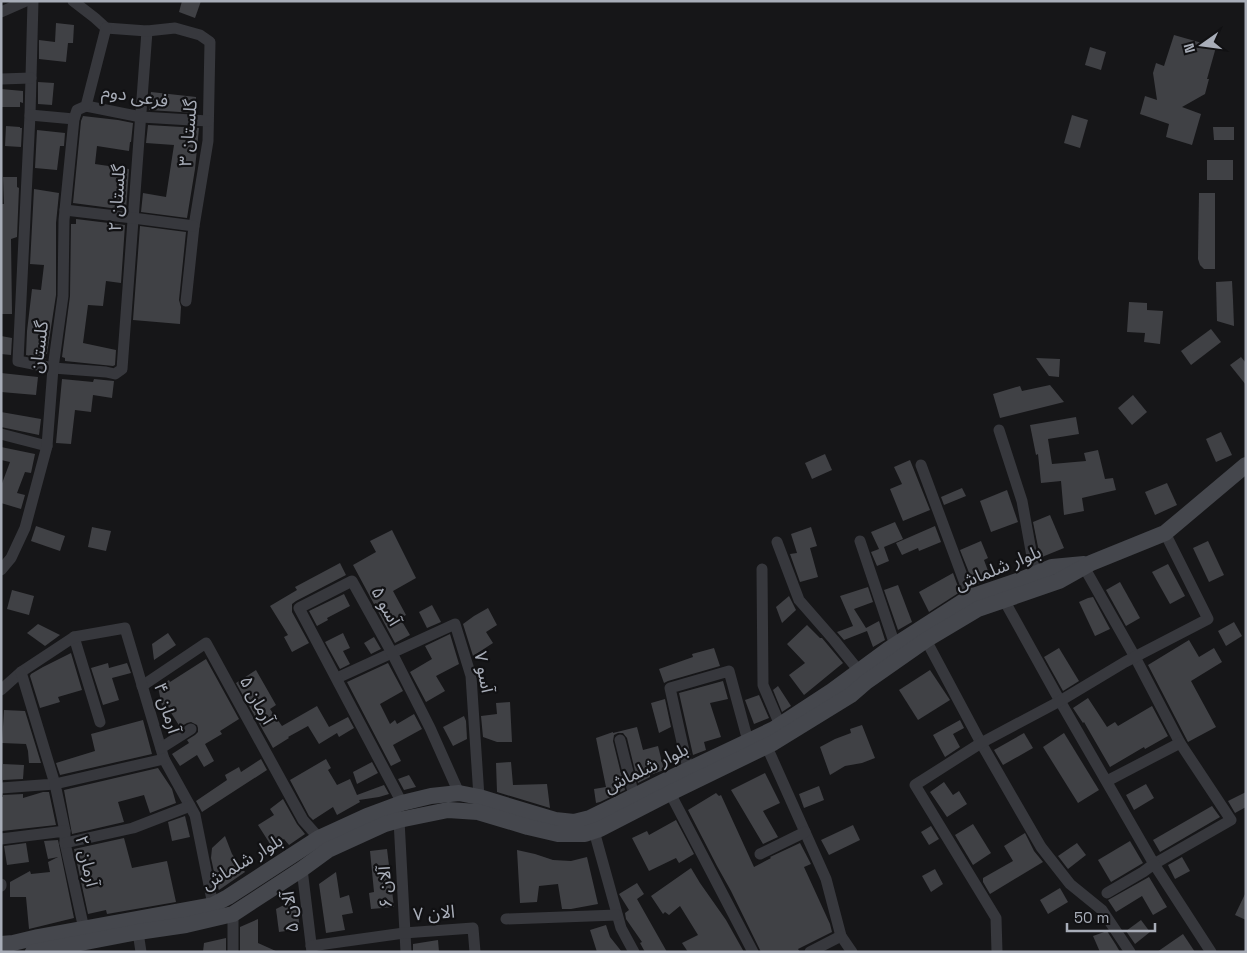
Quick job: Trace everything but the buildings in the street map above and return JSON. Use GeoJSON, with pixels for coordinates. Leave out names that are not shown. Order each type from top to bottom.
{"type":"FeatureCollection","features":[{"type":"Feature","properties":{"kind":"main road","name":"بلوار شلماش"},"geometry":{"type":"LineString","coordinates":[[36,947],[84,929],[214,905],[318,838],[366,816],[402,803],[431,796],[459,793],[479,797],[555,820],[574,822],[590,818],[780,725],[832,691],[895,645],[970,598],[1059,581],[1088,565],[1164,532],[1246,465]]}},
{"type":"Feature","properties":{"kind":"main road","name":"بلوار شلماش"},"geometry":{"type":"LineString","coordinates":[[1,944],[13,943],[36,947],[186,924],[233,914],[328,850],[385,824],[448,810],[478,812],[528,828],[558,834],[585,834],[600,829],[773,743],[850,695],[926,640],[1020,587]]}},
{"type":"Feature","properties":{"kind":"street"},"geometry":{"type":"LineString","coordinates":[[1,12],[26,1]]}},
{"type":"Feature","properties":{"kind":"street"},"geometry":{"type":"LineString","coordinates":[[33,1],[30,115],[18,362],[53,368]]}},
{"type":"Feature","properties":{"kind":"street"},"geometry":{"type":"LineString","coordinates":[[73,1],[106,28],[147,31]]}},
{"type":"Feature","properties":{"kind":"street"},"geometry":{"type":"LineString","coordinates":[[30,115],[74,119],[77,110],[86,106],[106,28]]}},
{"type":"Feature","properties":{"kind":"street","name":"گلستان ۳"},"geometry":{"type":"LineString","coordinates":[[147,31],[175,28],[200,36],[210,42],[208,141],[194,226],[186,301]]}},
{"type":"Feature","properties":{"kind":"street","name":"گلستان ۲"},"geometry":{"type":"LineString","coordinates":[[53,368],[115,374],[122,369],[147,31]]}},
{"type":"Feature","properties":{"kind":"street"},"geometry":{"type":"LineString","coordinates":[[1,79],[31,78]]}},
{"type":"Feature","properties":{"kind":"street","name":"فرعی دوم"},"geometry":{"type":"LineString","coordinates":[[86,106],[141,117],[208,121]]}},
{"type":"Feature","properties":{"kind":"street","name":"گلستان"},"geometry":{"type":"LineString","coordinates":[[1,570],[12,558],[25,528],[47,446],[53,368],[63,296],[65,210],[74,119]]}},
{"type":"Feature","properties":{"kind":"street"},"geometry":{"type":"LineString","coordinates":[[65,210],[194,226]]}},
{"type":"Feature","properties":{"kind":"street"},"geometry":{"type":"LineString","coordinates":[[999,430],[1022,501],[1020,587],[1060,701],[1154,864],[1211,952]]}},
{"type":"Feature","properties":{"kind":"street"},"geometry":{"type":"LineString","coordinates":[[1,434],[47,446]]}},
{"type":"Feature","properties":{"kind":"street"},"geometry":{"type":"LineString","coordinates":[[921,465],[970,598]]}},
{"type":"Feature","properties":{"kind":"street"},"geometry":{"type":"LineString","coordinates":[[997,952],[996,918],[915,785],[981,742],[1060,701],[1125,662],[1208,619],[1164,532]]}},
{"type":"Feature","properties":{"kind":"street"},"geometry":{"type":"LineString","coordinates":[[777,542],[799,600],[859,671]]}},
{"type":"Feature","properties":{"kind":"street"},"geometry":{"type":"LineString","coordinates":[[860,542],[895,645]]}},
{"type":"Feature","properties":{"kind":"street"},"geometry":{"type":"LineString","coordinates":[[1088,565],[1180,743],[1231,820],[1107,893]]}},
{"type":"Feature","properties":{"kind":"street"},"geometry":{"type":"LineString","coordinates":[[762,570],[763,685],[780,725]]}},
{"type":"Feature","properties":{"kind":"street","name":"آسو ۵"},"geometry":{"type":"LineString","coordinates":[[402,803],[299,608],[352,581],[392,653],[430,728],[459,793]]}},
{"type":"Feature","properties":{"kind":"street","name":"آسو ۷"},"geometry":{"type":"LineString","coordinates":[[392,653],[455,624],[471,676],[479,797]]}},
{"type":"Feature","properties":{"kind":"street","name":"آرمان ۴"},"geometry":{"type":"LineString","coordinates":[[1,690],[21,672],[74,638],[125,628],[163,754],[194,815],[214,905]]}},
{"type":"Feature","properties":{"kind":"street"},"geometry":{"type":"LineString","coordinates":[[74,638],[100,722]]}},
{"type":"Feature","properties":{"kind":"street"},"geometry":{"type":"LineString","coordinates":[[926,640],[1041,847],[1070,884],[1102,910],[1130,952]]}},
{"type":"Feature","properties":{"kind":"street","name":"آرمان ۵"},"geometry":{"type":"LineString","coordinates":[[142,686],[206,643],[303,820],[318,838]]}},
{"type":"Feature","properties":{"kind":"street"},"geometry":{"type":"LineString","coordinates":[[336,678],[392,653]]}},
{"type":"Feature","properties":{"kind":"street"},"geometry":{"type":"LineString","coordinates":[[21,672],[55,784],[65,831]]}},
{"type":"Feature","properties":{"kind":"street"},"geometry":{"type":"LineString","coordinates":[[688,770],[670,688],[729,672],[748,741]]}},
{"type":"Feature","properties":{"kind":"street"},"geometry":{"type":"LineString","coordinates":[[1,788],[55,784],[163,754],[191,730]]}},
{"type":"Feature","properties":{"kind":"street"},"geometry":{"type":"LineString","coordinates":[[620,740],[634,796]]}},
{"type":"Feature","properties":{"kind":"street"},"geometry":{"type":"LineString","coordinates":[[1107,781],[1180,743]]}},
{"type":"Feature","properties":{"kind":"street"},"geometry":{"type":"LineString","coordinates":[[767,746],[826,879],[841,936],[852,952]]}},
{"type":"Feature","properties":{"kind":"street"},"geometry":{"type":"LineString","coordinates":[[670,793],[753,952]]}},
{"type":"Feature","properties":{"kind":"street"},"geometry":{"type":"LineString","coordinates":[[66,844],[133,828],[190,806]]}},
{"type":"Feature","properties":{"kind":"street","name":"آلان ۶"},"geometry":{"type":"LineString","coordinates":[[399,820],[406,952]]}},
{"type":"Feature","properties":{"kind":"street","name":"آرمان ۲"},"geometry":{"type":"LineString","coordinates":[[1,839],[65,831],[84,929]]}},
{"type":"Feature","properties":{"kind":"street"},"geometry":{"type":"LineString","coordinates":[[594,831],[620,928],[634,952]]}},
{"type":"Feature","properties":{"kind":"street"},"geometry":{"type":"LineString","coordinates":[[760,854],[805,832]]}},
{"type":"Feature","properties":{"kind":"street","name":"آلان ۵"},"geometry":{"type":"LineString","coordinates":[[302,869],[312,949]]}},
{"type":"Feature","properties":{"kind":"street"},"geometry":{"type":"LineString","coordinates":[[233,914],[233,952]]}},
{"type":"Feature","properties":{"kind":"street"},"geometry":{"type":"LineString","coordinates":[[506,919],[617,915]]}},
{"type":"Feature","properties":{"kind":"street","name":"الان ۷"},"geometry":{"type":"LineString","coordinates":[[404,933],[473,928],[475,952]]}},
{"type":"Feature","properties":{"kind":"street"},"geometry":{"type":"LineString","coordinates":[[138,932],[142,952]]}},
{"type":"Feature","properties":{"kind":"street"},"geometry":{"type":"LineString","coordinates":[[312,949],[404,933]]}},
{"type":"Feature","properties":{"kind":"street"},"geometry":{"type":"LineString","coordinates":[[810,952],[841,936]]}}]}
